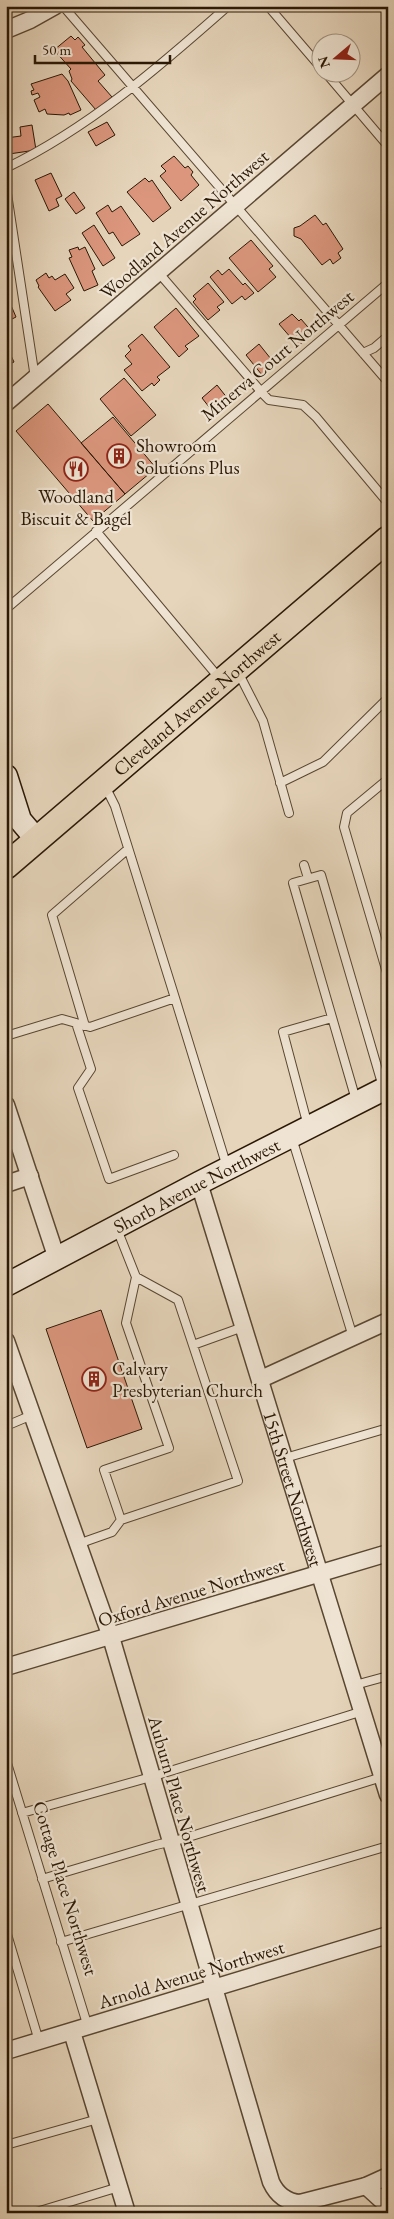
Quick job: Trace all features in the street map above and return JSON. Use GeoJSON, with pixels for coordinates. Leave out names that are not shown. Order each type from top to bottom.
{"type":"FeatureCollection","features":[{"type":"Feature","properties":{"kind":"main road","name":"Cleveland Avenue Northwest"},"geometry":{"type":"LineString","coordinates":[[6,866],[388,539]]}},
{"type":"Feature","properties":{"kind":"street"},"geometry":{"type":"LineString","coordinates":[[6,30],[30,20],[55,6]]}},
{"type":"Feature","properties":{"kind":"street","name":"Woodland Avenue Northwest"},"geometry":{"type":"LineString","coordinates":[[6,403],[388,75]]}},
{"type":"Feature","properties":{"kind":"street"},"geometry":{"type":"LineString","coordinates":[[6,776],[20,820],[37,840]]}},
{"type":"Feature","properties":{"kind":"street","name":"Shorb Avenue Northwest"},"geometry":{"type":"LineString","coordinates":[[6,1285],[357,1101],[362,1101],[386,1088]]}},
{"type":"Feature","properties":{"kind":"street"},"geometry":{"type":"LineString","coordinates":[[6,1105],[57,1259]]}},
{"type":"Feature","properties":{"kind":"street"},"geometry":{"type":"LineString","coordinates":[[6,1184],[30,1176]]}},
{"type":"Feature","properties":{"kind":"street","name":"15th Street Northwest"},"geometry":{"type":"LineString","coordinates":[[199,1183],[388,1795]]}},
{"type":"Feature","properties":{"kind":"street"},"geometry":{"type":"LineString","coordinates":[[261,1379],[388,1321]]}},
{"type":"Feature","properties":{"kind":"street","name":"Auburn Place Northwest"},"geometry":{"type":"LineString","coordinates":[[6,1341],[111,1637],[271,2182],[279,2194],[288,2201],[300,2203],[366,2186]]}},
{"type":"Feature","properties":{"kind":"street","name":"Oxford Avenue Northwest"},"geometry":{"type":"LineString","coordinates":[[6,1667],[388,1553]]}},
{"type":"Feature","properties":{"kind":"street","name":"Arnold Avenue Northwest"},"geometry":{"type":"LineString","coordinates":[[6,2051],[388,1935]]}},
{"type":"Feature","properties":{"kind":"street","name":"Cottage Place Northwest"},"geometry":{"type":"LineString","coordinates":[[80,2029],[98,2119],[127,2213]]}},
{"type":"Feature","properties":{"kind":"street"},"geometry":{"type":"LineString","coordinates":[[388,2176],[366,2186],[388,2206]]}},
{"type":"Feature","properties":{"kind":"lane"},"geometry":{"type":"LineString","coordinates":[[64,6],[388,382]]}},
{"type":"Feature","properties":{"kind":"lane"},"geometry":{"type":"LineString","coordinates":[[6,168],[43,150],[79,128],[133,86],[228,6]]}},
{"type":"Feature","properties":{"kind":"lane"},"geometry":{"type":"LineString","coordinates":[[268,6],[312,57]]}},
{"type":"Feature","properties":{"kind":"lane"},"geometry":{"type":"LineString","coordinates":[[333,82],[388,146]]}},
{"type":"Feature","properties":{"kind":"lane"},"geometry":{"type":"LineString","coordinates":[[6,187],[35,379]]}},
{"type":"Feature","properties":{"kind":"lane"},"geometry":{"type":"LineString","coordinates":[[158,272],[269,400],[303,405],[316,417],[388,503]]}},
{"type":"Feature","properties":{"kind":"lane","name":"Minerva Court Northwest"},"geometry":{"type":"LineString","coordinates":[[6,609],[260,390],[388,283]]}},
{"type":"Feature","properties":{"kind":"lane"},"geometry":{"type":"LineString","coordinates":[[363,353],[374,348],[388,336]]}},
{"type":"Feature","properties":{"kind":"lane"},"geometry":{"type":"LineString","coordinates":[[96,531],[229,674],[263,720],[289,813]]}},
{"type":"Feature","properties":{"kind":"lane"},"geometry":{"type":"LineString","coordinates":[[280,783],[323,762],[388,698]]}},
{"type":"Feature","properties":{"kind":"lane"},"geometry":{"type":"LineString","coordinates":[[388,779],[347,813],[344,818],[344,827],[388,976]]}},
{"type":"Feature","properties":{"kind":"lane"},"geometry":{"type":"LineString","coordinates":[[103,783],[115,806],[227,1169]]}},
{"type":"Feature","properties":{"kind":"lane"},"geometry":{"type":"LineString","coordinates":[[85,1026],[52,914],[128,849]]}},
{"type":"Feature","properties":{"kind":"lane"},"geometry":{"type":"LineString","coordinates":[[304,865],[308,878]]}},
{"type":"Feature","properties":{"kind":"lane"},"geometry":{"type":"LineString","coordinates":[[357,1101],[293,883],[321,875],[386,1088]]}},
{"type":"Feature","properties":{"kind":"lane"},"geometry":{"type":"LineString","coordinates":[[6,1036],[62,1019],[90,1027],[175,998]]}},
{"type":"Feature","properties":{"kind":"lane"},"geometry":{"type":"LineString","coordinates":[[332,1018],[283,1032],[300,1132],[353,1337]]}},
{"type":"Feature","properties":{"kind":"lane"},"geometry":{"type":"LineString","coordinates":[[76,1023],[91,1069],[78,1088],[109,1179],[174,1156]]}},
{"type":"Feature","properties":{"kind":"lane"},"geometry":{"type":"LineString","coordinates":[[116,1227],[136,1277],[126,1323],[169,1448],[104,1470],[122,1520]]}},
{"type":"Feature","properties":{"kind":"lane"},"geometry":{"type":"LineString","coordinates":[[78,1544],[112,1532],[122,1520],[238,1481],[178,1300],[136,1277]]}},
{"type":"Feature","properties":{"kind":"lane"},"geometry":{"type":"LineString","coordinates":[[193,1345],[243,1326]]}},
{"type":"Feature","properties":{"kind":"lane"},"geometry":{"type":"LineString","coordinates":[[6,1426],[32,1415]]}},
{"type":"Feature","properties":{"kind":"lane"},"geometry":{"type":"LineString","coordinates":[[285,1458],[388,1428]]}},
{"type":"Feature","properties":{"kind":"lane"},"geometry":{"type":"LineString","coordinates":[[355,1686],[388,1676]]}},
{"type":"Feature","properties":{"kind":"lane"},"geometry":{"type":"LineString","coordinates":[[22,1812],[151,1777],[363,1711]]}},
{"type":"Feature","properties":{"kind":"lane","name":"Cottage Place Northwest"},"geometry":{"type":"LineString","coordinates":[[6,1760],[61,1942],[80,2029]]}},
{"type":"Feature","properties":{"kind":"lane"},"geometry":{"type":"LineString","coordinates":[[42,1879],[382,1777]]}},
{"type":"Feature","properties":{"kind":"lane"},"geometry":{"type":"LineString","coordinates":[[61,1942],[388,1846]]}},
{"type":"Feature","properties":{"kind":"lane"},"geometry":{"type":"LineString","coordinates":[[6,1930],[9,1953],[39,2042]]}},
{"type":"Feature","properties":{"kind":"lane"},"geometry":{"type":"LineString","coordinates":[[6,2145],[98,2119]]}},
{"type":"Feature","properties":{"kind":"lane"},"geometry":{"type":"LineString","coordinates":[[33,2213],[119,2187]]}},
{"type":"Feature","properties":{"kind":"building"},"geometry":{"type":"Polygon","coordinates":[[[71,36],[75,40],[78,37],[85,45],[82,47],[105,75],[98,81],[112,97],[96,110],[71,81],[69,71],[71,69],[54,50],[71,36]]]}},
{"type":"Feature","properties":{"kind":"building"},"geometry":{"type":"Polygon","coordinates":[[[62,74],[68,81],[81,110],[70,115],[69,113],[64,115],[47,114],[45,109],[39,112],[34,100],[40,97],[38,93],[32,95],[31,91],[34,90],[31,84],[62,74]]]}},
{"type":"Feature","properties":{"kind":"building"},"geometry":{"type":"Polygon","coordinates":[[[107,122],[115,135],[96,146],[88,132],[107,122]]]}},
{"type":"Feature","properties":{"kind":"building"},"geometry":{"type":"Polygon","coordinates":[[[32,125],[36,150],[9,154],[6,138],[21,136],[20,127],[32,125]]]}},
{"type":"Feature","properties":{"kind":"building"},"geometry":{"type":"Polygon","coordinates":[[[174,156],[185,168],[188,166],[193,172],[191,175],[199,185],[181,201],[160,176],[166,171],[161,166],[174,156]]]}},
{"type":"Feature","properties":{"kind":"building"},"geometry":{"type":"Polygon","coordinates":[[[51,173],[62,196],[56,199],[59,206],[49,211],[35,180],[51,173]]]}},
{"type":"Feature","properties":{"kind":"building"},"geometry":{"type":"Polygon","coordinates":[[[145,178],[149,182],[152,180],[171,208],[153,222],[127,192],[145,178]]]}},
{"type":"Feature","properties":{"kind":"building"},"geometry":{"type":"Polygon","coordinates":[[[74,192],[85,208],[76,214],[65,199],[74,192]]]}},
{"type":"Feature","properties":{"kind":"building"},"geometry":{"type":"Polygon","coordinates":[[[108,205],[112,212],[121,206],[140,234],[122,246],[113,232],[109,234],[96,213],[108,205]]]}},
{"type":"Feature","properties":{"kind":"building"},"geometry":{"type":"Polygon","coordinates":[[[315,215],[323,225],[326,223],[343,249],[338,253],[341,258],[333,264],[330,259],[322,265],[301,239],[294,236],[294,228],[315,215]]]}},
{"type":"Feature","properties":{"kind":"building"},"geometry":{"type":"Polygon","coordinates":[[[94,225],[115,258],[103,266],[82,233],[94,225]]]}},
{"type":"Feature","properties":{"kind":"building"},"geometry":{"type":"Polygon","coordinates":[[[251,240],[273,266],[269,269],[276,277],[258,292],[229,258],[251,240]]]}},
{"type":"Feature","properties":{"kind":"building"},"geometry":{"type":"Polygon","coordinates":[[[78,247],[79,250],[85,247],[95,269],[92,271],[98,285],[84,291],[69,258],[72,257],[69,250],[78,247]]]}},
{"type":"Feature","properties":{"kind":"building"},"geometry":{"type":"Polygon","coordinates":[[[229,269],[243,285],[245,283],[254,293],[245,300],[242,296],[232,304],[210,277],[218,270],[222,275],[229,269]]]}},
{"type":"Feature","properties":{"kind":"building"},"geometry":{"type":"Polygon","coordinates":[[[46,273],[49,278],[52,276],[55,280],[65,274],[74,288],[66,294],[71,300],[55,311],[38,287],[36,280],[46,273]]]}},
{"type":"Feature","properties":{"kind":"building"},"geometry":{"type":"Polygon","coordinates":[[[208,283],[224,302],[217,307],[220,310],[208,320],[193,302],[196,299],[193,296],[208,283]]]}},
{"type":"Feature","properties":{"kind":"building"},"geometry":{"type":"Polygon","coordinates":[[[6,297],[16,317],[6,322],[6,297]]]}},
{"type":"Feature","properties":{"kind":"building"},"geometry":{"type":"Polygon","coordinates":[[[176,308],[199,336],[185,346],[188,349],[179,357],[154,327],[176,308]]]}},
{"type":"Feature","properties":{"kind":"building"},"geometry":{"type":"Polygon","coordinates":[[[292,314],[299,321],[301,319],[313,333],[298,346],[279,324],[292,314]]]}},
{"type":"Feature","properties":{"kind":"building"},"geometry":{"type":"Polygon","coordinates":[[[142,334],[170,367],[157,377],[160,380],[154,386],[152,383],[142,391],[124,370],[132,364],[125,356],[131,350],[128,346],[142,334]]]}},
{"type":"Feature","properties":{"kind":"building"},"geometry":{"type":"Polygon","coordinates":[[[259,344],[275,364],[262,375],[246,355],[259,344]]]}},
{"type":"Feature","properties":{"kind":"building"},"geometry":{"type":"Polygon","coordinates":[[[6,345],[14,362],[6,366],[6,345]]]}},
{"type":"Feature","properties":{"kind":"building"},"geometry":{"type":"Polygon","coordinates":[[[124,378],[156,415],[131,436],[100,399],[124,378]]]}},
{"type":"Feature","properties":{"kind":"building"},"geometry":{"type":"Polygon","coordinates":[[[217,385],[228,399],[213,412],[202,398],[217,385]]]}},
{"type":"Feature","properties":{"kind":"building","name":"Woodland Biscuit & Bagel"},"geometry":{"type":"Polygon","coordinates":[[[48,404],[125,494],[93,521],[16,431],[48,404]]]}},
{"type":"Feature","properties":{"kind":"building","name":"Showroom Solutions Plus"},"geometry":{"type":"Polygon","coordinates":[[[113,417],[156,468],[125,494],[81,443],[113,417]]]}},
{"type":"Feature","properties":{"kind":"building","name":"Calvary Presbyterian Church"},"geometry":{"type":"Polygon","coordinates":[[[101,1310],[142,1429],[87,1448],[46,1329],[101,1310]]]}},
{"type":"Feature","properties":{"kind":"place","name":"Showroom Solutions Plus"},"geometry":{"type":"Point","coordinates":[119,456]}},
{"type":"Feature","properties":{"kind":"place","name":"Woodland Biscuit & Bagel"},"geometry":{"type":"Point","coordinates":[76,469]}},
{"type":"Feature","properties":{"kind":"place","name":"Calvary Presbyterian Church"},"geometry":{"type":"Point","coordinates":[94,1379]}}]}
